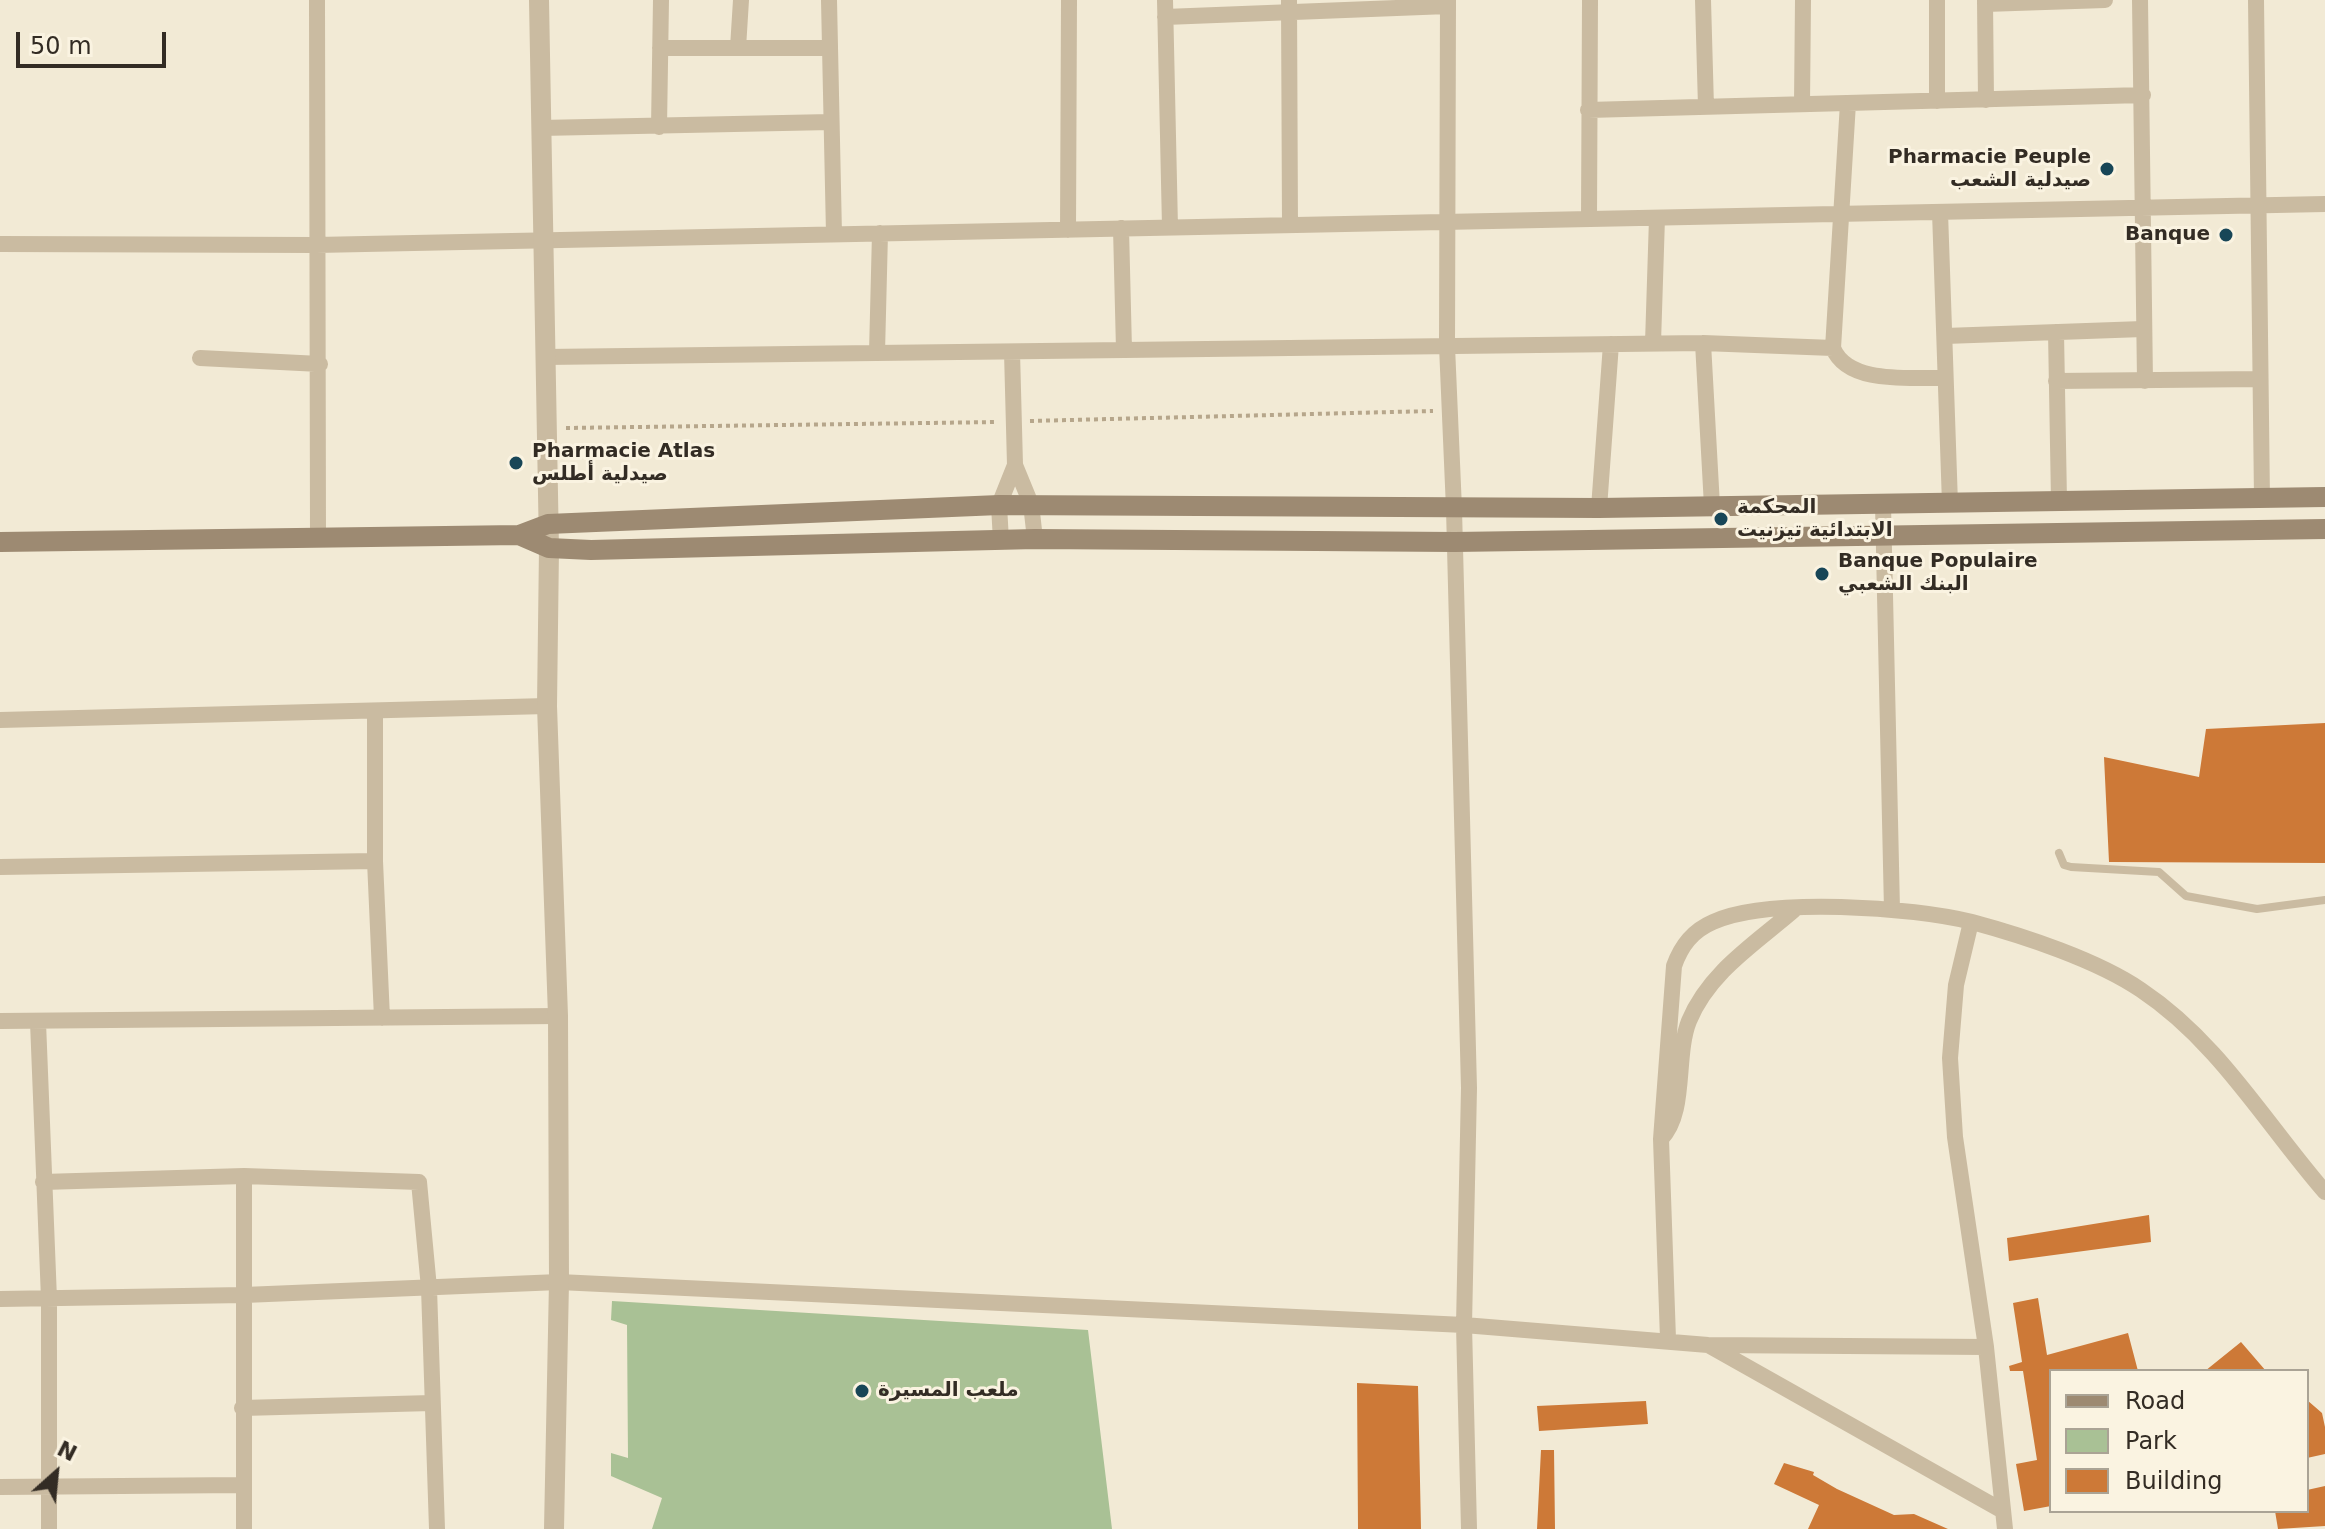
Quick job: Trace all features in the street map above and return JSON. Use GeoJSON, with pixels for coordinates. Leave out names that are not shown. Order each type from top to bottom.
{"type":"FeatureCollection","features":[{"type":"Feature","properties":{"kind":"main road"},"geometry":{"type":"LineString","coordinates":[[0,542],[519,535],[548,524],[1031,504],[1454,509],[2325,497]]}},
{"type":"Feature","properties":{"kind":"main road"},"geometry":{"type":"LineString","coordinates":[[519,535],[549,548],[591,550],[1035,539],[1455,542],[2315,529],[2304,498]]}},
{"type":"Feature","properties":{"kind":"main road"},"geometry":{"type":"LineString","coordinates":[[2203,500],[2205,530]]}},
{"type":"Feature","properties":{"kind":"street"},"geometry":{"type":"LineString","coordinates":[[317,0],[318,538]]}},
{"type":"Feature","properties":{"kind":"street"},"geometry":{"type":"LineString","coordinates":[[539,0],[549,548],[547,706],[558,1016],[559,1282],[554,1529]]}},
{"type":"Feature","properties":{"kind":"street"},"geometry":{"type":"LineString","coordinates":[[659,127],[661,0]]}},
{"type":"Feature","properties":{"kind":"street"},"geometry":{"type":"LineString","coordinates":[[738,48],[741,0]]}},
{"type":"Feature","properties":{"kind":"street"},"geometry":{"type":"LineString","coordinates":[[829,0],[834,234]]}},
{"type":"Feature","properties":{"kind":"street"},"geometry":{"type":"LineString","coordinates":[[1068,230],[1069,0]]}},
{"type":"Feature","properties":{"kind":"street"},"geometry":{"type":"LineString","coordinates":[[1589,219],[1590,0]]}},
{"type":"Feature","properties":{"kind":"street"},"geometry":{"type":"LineString","coordinates":[[1703,0],[1706,107]]}},
{"type":"Feature","properties":{"kind":"street"},"geometry":{"type":"LineString","coordinates":[[1802,104],[1803,0]]}},
{"type":"Feature","properties":{"kind":"street"},"geometry":{"type":"LineString","coordinates":[[1937,0],[1937,101]]}},
{"type":"Feature","properties":{"kind":"street"},"geometry":{"type":"LineString","coordinates":[[1986,100],[1985,2],[2105,0]]}},
{"type":"Feature","properties":{"kind":"street"},"geometry":{"type":"LineString","coordinates":[[2140,0],[2145,381]]}},
{"type":"Feature","properties":{"kind":"street"},"geometry":{"type":"LineString","coordinates":[[2256,0],[2262,499]]}},
{"type":"Feature","properties":{"kind":"street"},"geometry":{"type":"LineString","coordinates":[[1170,227],[1165,8],[1448,3],[1447,346],[1469,1088],[1464,1325],[1469,1529]]}},
{"type":"Feature","properties":{"kind":"street"},"geometry":{"type":"LineString","coordinates":[[1289,6],[1290,225]]}},
{"type":"Feature","properties":{"kind":"street"},"geometry":{"type":"LineString","coordinates":[[660,48],[830,48]]}},
{"type":"Feature","properties":{"kind":"street"},"geometry":{"type":"LineString","coordinates":[[1588,110],[2143,95]]}},
{"type":"Feature","properties":{"kind":"street"},"geometry":{"type":"LineString","coordinates":[[1848,103],[1833,348],[1837,359],[1854,369],[1879,376],[1944,378]]}},
{"type":"Feature","properties":{"kind":"street"},"geometry":{"type":"LineString","coordinates":[[540,128],[831,122]]}},
{"type":"Feature","properties":{"kind":"street"},"geometry":{"type":"LineString","coordinates":[[0,244],[316,245],[2325,204]]}},
{"type":"Feature","properties":{"kind":"street"},"geometry":{"type":"LineString","coordinates":[[1940,212],[1950,504]]}},
{"type":"Feature","properties":{"kind":"street"},"geometry":{"type":"LineString","coordinates":[[1653,343],[1657,218]]}},
{"type":"Feature","properties":{"kind":"street"},"geometry":{"type":"LineString","coordinates":[[1121,228],[1124,350]]}},
{"type":"Feature","properties":{"kind":"street"},"geometry":{"type":"LineString","coordinates":[[877,353],[880,233]]}},
{"type":"Feature","properties":{"kind":"street"},"geometry":{"type":"LineString","coordinates":[[1945,336],[2143,329]]}},
{"type":"Feature","properties":{"kind":"street"},"geometry":{"type":"LineString","coordinates":[[2056,332],[2059,501]]}},
{"type":"Feature","properties":{"kind":"street"},"geometry":{"type":"LineString","coordinates":[[545,357],[1653,343],[1833,348]]}},
{"type":"Feature","properties":{"kind":"street"},"geometry":{"type":"LineString","coordinates":[[1703,343],[1712,506]]}},
{"type":"Feature","properties":{"kind":"street"},"geometry":{"type":"LineString","coordinates":[[1599,508],[1611,344]]}},
{"type":"Feature","properties":{"kind":"street"},"geometry":{"type":"LineString","coordinates":[[1012,352],[1015,465],[1031,504],[1035,539]]}},
{"type":"Feature","properties":{"kind":"street"},"geometry":{"type":"LineString","coordinates":[[200,358],[320,364]]}},
{"type":"Feature","properties":{"kind":"street"},"geometry":{"type":"LineString","coordinates":[[2056,381],[2260,379]]}},
{"type":"Feature","properties":{"kind":"street"},"geometry":{"type":"LineString","coordinates":[[1001,541],[999,505],[1015,465]]}},
{"type":"Feature","properties":{"kind":"street"},"geometry":{"type":"LineString","coordinates":[[1883,505],[1892,910]]}},
{"type":"Feature","properties":{"kind":"street"},"geometry":{"type":"LineString","coordinates":[[0,720],[547,706]]}},
{"type":"Feature","properties":{"kind":"street"},"geometry":{"type":"LineString","coordinates":[[375,711],[375,861],[382,1018]]}},
{"type":"Feature","properties":{"kind":"street"},"geometry":{"type":"LineString","coordinates":[[0,867],[375,861]]}},
{"type":"Feature","properties":{"kind":"street"},"geometry":{"type":"LineString","coordinates":[[1661,1139],[1673,1124],[1689,1020],[1705,993],[1727,966],[1794,910]]}},
{"type":"Feature","properties":{"kind":"street"},"geometry":{"type":"LineString","coordinates":[[1668,1339],[1661,1139],[1674,966],[1681,947],[1694,933],[1728,917],[1757,911],[1892,910],[1971,922],[2061,953],[2141,989],[2197,1035],[2323,1185]]}},
{"type":"Feature","properties":{"kind":"street"},"geometry":{"type":"LineString","coordinates":[[1971,922],[1956,985],[1950,1058],[1955,1137],[1986,1347],[2005,1529]]}},
{"type":"Feature","properties":{"kind":"street"},"geometry":{"type":"LineString","coordinates":[[1669,1014],[1689,1020]]}},
{"type":"Feature","properties":{"kind":"street"},"geometry":{"type":"LineString","coordinates":[[0,1021],[558,1016]]}},
{"type":"Feature","properties":{"kind":"street"},"geometry":{"type":"LineString","coordinates":[[38,1022],[49,1299],[49,1529]]}},
{"type":"Feature","properties":{"kind":"street"},"geometry":{"type":"LineString","coordinates":[[43,1182],[244,1176],[419,1182],[429,1288],[437,1529]]}},
{"type":"Feature","properties":{"kind":"street"},"geometry":{"type":"LineString","coordinates":[[244,1176],[244,1529]]}},
{"type":"Feature","properties":{"kind":"street"},"geometry":{"type":"LineString","coordinates":[[0,1299],[244,1295],[559,1282],[1464,1325],[1668,1339],[1708,1345],[1986,1347]]}},
{"type":"Feature","properties":{"kind":"street"},"geometry":{"type":"LineString","coordinates":[[1708,1345],[2003,1511]]}},
{"type":"Feature","properties":{"kind":"street"},"geometry":{"type":"LineString","coordinates":[[242,1408],[432,1403]]}},
{"type":"Feature","properties":{"kind":"street"},"geometry":{"type":"LineString","coordinates":[[0,1487],[243,1485]]}},
{"type":"Feature","properties":{"kind":"lane"},"geometry":{"type":"LineString","coordinates":[[2059,853],[2064,865],[2071,867],[2159,872],[2186,896],[2257,909],[2325,900]]}},
{"type":"Feature","properties":{"kind":"green space","name":"ملعب المسيرة"},"geometry":{"type":"Polygon","coordinates":[[[612,1301],[1088,1330],[1112,1529],[652,1529],[662,1498],[611,1476],[611,1453],[628,1458],[627,1325],[611,1320],[612,1301]]]}},
{"type":"Feature","properties":{"kind":"building"},"geometry":{"type":"Polygon","coordinates":[[[2325,723],[2325,863],[2109,862],[2104,757],[2199,777],[2206,729],[2325,723]]]}},
{"type":"Feature","properties":{"kind":"building"},"geometry":{"type":"Polygon","coordinates":[[[2149,1215],[2151,1242],[2009,1261],[2007,1238],[2149,1215]]]}},
{"type":"Feature","properties":{"kind":"building"},"geometry":{"type":"Polygon","coordinates":[[[2038,1298],[2047,1355],[2128,1333],[2137,1369],[2049,1369],[2049,1506],[2024,1511],[2016,1464],[2037,1460],[2023,1371],[2010,1371],[2009,1366],[2022,1362],[2013,1303],[2038,1298]]]}},
{"type":"Feature","properties":{"kind":"building"},"geometry":{"type":"Polygon","coordinates":[[[2241,1342],[2264,1369],[2207,1369],[2241,1342]]]}},
{"type":"Feature","properties":{"kind":"building"},"geometry":{"type":"Polygon","coordinates":[[[1357,1383],[1418,1386],[1421,1529],[1358,1529],[1357,1383]]]}},
{"type":"Feature","properties":{"kind":"building"},"geometry":{"type":"Polygon","coordinates":[[[1646,1401],[1648,1424],[1539,1431],[1537,1406],[1646,1401]]]}},
{"type":"Feature","properties":{"kind":"building"},"geometry":{"type":"Polygon","coordinates":[[[2309,1402],[2322,1413],[2325,1454],[2309,1458],[2309,1402]]]}},
{"type":"Feature","properties":{"kind":"building"},"geometry":{"type":"Polygon","coordinates":[[[1541,1450],[1554,1450],[1555,1529],[1537,1529],[1541,1450]]]}},
{"type":"Feature","properties":{"kind":"building"},"geometry":{"type":"Polygon","coordinates":[[[1784,1463],[1814,1472],[1813,1475],[1837,1489],[1894,1515],[1914,1514],[1948,1529],[1808,1529],[1819,1505],[1774,1484],[1784,1463]]]}},
{"type":"Feature","properties":{"kind":"building"},"geometry":{"type":"Polygon","coordinates":[[[2325,1486],[2325,1526],[2278,1529],[2275,1513],[2309,1513],[2309,1490],[2325,1486]]]}},
{"type":"Feature","properties":{"kind":"place","name":"Pharmacie Peuple صيدلية الشعب"},"geometry":{"type":"Point","coordinates":[2107,169]}},
{"type":"Feature","properties":{"kind":"place","name":"Banque"},"geometry":{"type":"Point","coordinates":[2226,235]}},
{"type":"Feature","properties":{"kind":"place","name":"Pharmacie Atlas صيدلية أطلس"},"geometry":{"type":"Point","coordinates":[516,463]}},
{"type":"Feature","properties":{"kind":"place","name":"المحكمة الابتدائية تيزنيت"},"geometry":{"type":"Point","coordinates":[1721,519]}},
{"type":"Feature","properties":{"kind":"place","name":"Banque Populaire البنك الشعبي"},"geometry":{"type":"Point","coordinates":[1822,574]}},
{"type":"Feature","properties":{"kind":"place","name":"ملعب المسيرة"},"geometry":{"type":"Point","coordinates":[862,1391]}}]}
